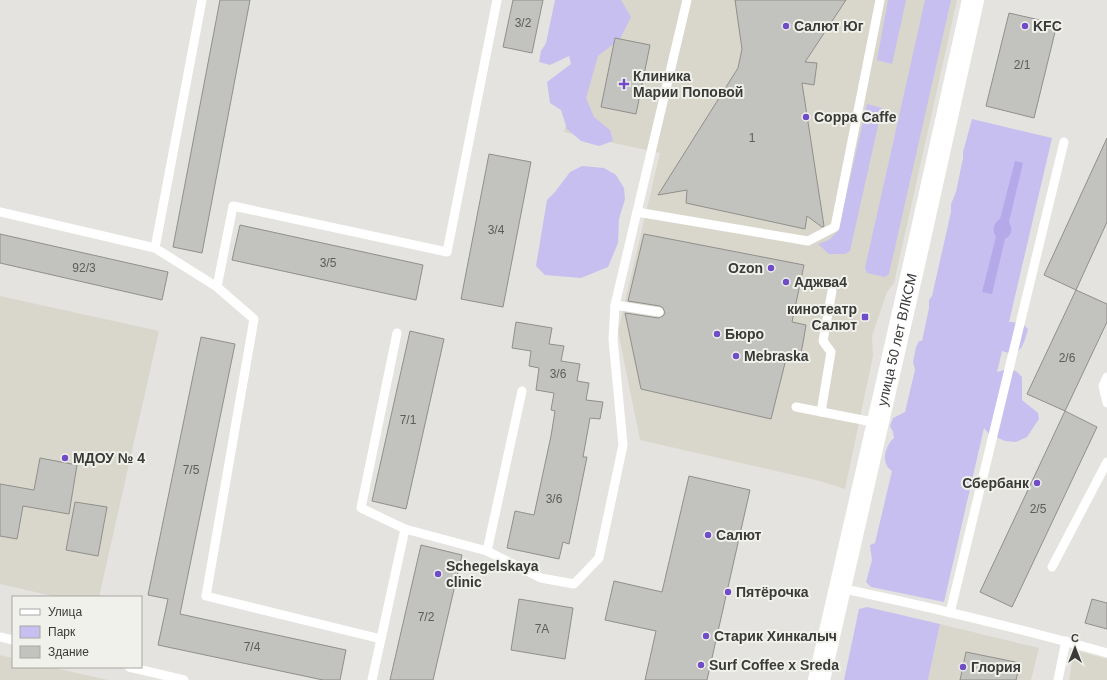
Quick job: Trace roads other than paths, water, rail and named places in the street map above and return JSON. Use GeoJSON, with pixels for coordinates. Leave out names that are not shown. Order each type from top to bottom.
{"type":"FeatureCollection","features":[{"type":"Feature","properties":{"kind":"street","name":"улица 50 лет ВЛКСМ"},"geometry":{"type":"LineString","coordinates":[[819,680],[973,0]]}},
{"type":"Feature","properties":{"kind":"lane"},"geometry":{"type":"LineString","coordinates":[[155,248],[202,0]]}},
{"type":"Feature","properties":{"kind":"lane"},"geometry":{"type":"LineString","coordinates":[[217,287],[233,206],[447,252],[497,0]]}},
{"type":"Feature","properties":{"kind":"lane"},"geometry":{"type":"LineString","coordinates":[[396,333],[361,508],[405,530],[487,551],[540,578],[574,584],[599,558],[623,445],[613,339],[616,305],[687,0]]}},
{"type":"Feature","properties":{"kind":"lane"},"geometry":{"type":"LineString","coordinates":[[637,212],[808,241],[835,227],[880,0]]}},
{"type":"Feature","properties":{"kind":"lane"},"geometry":{"type":"LineString","coordinates":[[950,613],[1064,142]]}},
{"type":"Feature","properties":{"kind":"lane"},"geometry":{"type":"LineString","coordinates":[[0,212],[155,248],[217,287],[254,319],[206,596],[381,639]]}},
{"type":"Feature","properties":{"kind":"lane"},"geometry":{"type":"LineString","coordinates":[[821,412],[831,352],[823,341],[832,291]]}},
{"type":"Feature","properties":{"kind":"lane"},"geometry":{"type":"LineString","coordinates":[[616,305],[659,312]]}},
{"type":"Feature","properties":{"kind":"lane"},"geometry":{"type":"LineString","coordinates":[[1107,377],[1103,386],[1107,403]]}},
{"type":"Feature","properties":{"kind":"lane"},"geometry":{"type":"LineString","coordinates":[[487,551],[522,391]]}},
{"type":"Feature","properties":{"kind":"lane"},"geometry":{"type":"LineString","coordinates":[[796,407],[878,423]]}},
{"type":"Feature","properties":{"kind":"lane"},"geometry":{"type":"LineString","coordinates":[[1052,567],[1107,462]]}},
{"type":"Feature","properties":{"kind":"lane"},"geometry":{"type":"LineString","coordinates":[[372,680],[405,530]]}},
{"type":"Feature","properties":{"kind":"lane"},"geometry":{"type":"LineString","coordinates":[[840,588],[950,613],[1107,652]]}},
{"type":"Feature","properties":{"kind":"lane"},"geometry":{"type":"LineString","coordinates":[[0,636],[12,640]]}},
{"type":"Feature","properties":{"kind":"lane"},"geometry":{"type":"LineString","coordinates":[[1058,680],[1066,641]]}},
{"type":"Feature","properties":{"kind":"lane"},"geometry":{"type":"LineString","coordinates":[[133,668],[184,680]]}},
{"type":"Feature","properties":{"kind":"place","name":"Салют Юг"},"geometry":{"type":"Point","coordinates":[786,26]}},
{"type":"Feature","properties":{"kind":"place","name":"KFC"},"geometry":{"type":"Point","coordinates":[1025,26]}},
{"type":"Feature","properties":{"kind":"place","name":"Клиника Марии Поповой"},"geometry":{"type":"Point","coordinates":[624,84]}},
{"type":"Feature","properties":{"kind":"place","name":"Coppa Caffe"},"geometry":{"type":"Point","coordinates":[806,117]}},
{"type":"Feature","properties":{"kind":"place","name":"Ozon"},"geometry":{"type":"Point","coordinates":[771,268]}},
{"type":"Feature","properties":{"kind":"place","name":"Аджва4"},"geometry":{"type":"Point","coordinates":[786,282]}},
{"type":"Feature","properties":{"kind":"place","name":"кинотеатр Салют"},"geometry":{"type":"Point","coordinates":[865,317]}},
{"type":"Feature","properties":{"kind":"place","name":"Бюро"},"geometry":{"type":"Point","coordinates":[717,334]}},
{"type":"Feature","properties":{"kind":"place","name":"Mebraska"},"geometry":{"type":"Point","coordinates":[736,356]}},
{"type":"Feature","properties":{"kind":"place","name":"МДОУ № 4"},"geometry":{"type":"Point","coordinates":[65,458]}},
{"type":"Feature","properties":{"kind":"place","name":"Сбербанк"},"geometry":{"type":"Point","coordinates":[1037,483]}},
{"type":"Feature","properties":{"kind":"place","name":"Салют"},"geometry":{"type":"Point","coordinates":[708,535]}},
{"type":"Feature","properties":{"kind":"place","name":"Schegelskaya clinic"},"geometry":{"type":"Point","coordinates":[438,574]}},
{"type":"Feature","properties":{"kind":"place","name":"Пятёрочка"},"geometry":{"type":"Point","coordinates":[728,592]}},
{"type":"Feature","properties":{"kind":"place","name":"Старик Хинкалыч"},"geometry":{"type":"Point","coordinates":[706,636]}},
{"type":"Feature","properties":{"kind":"place","name":"Surf Coffee x Sreda"},"geometry":{"type":"Point","coordinates":[701,665]}},
{"type":"Feature","properties":{"kind":"place","name":"Глория"},"geometry":{"type":"Point","coordinates":[963,667]}}]}
